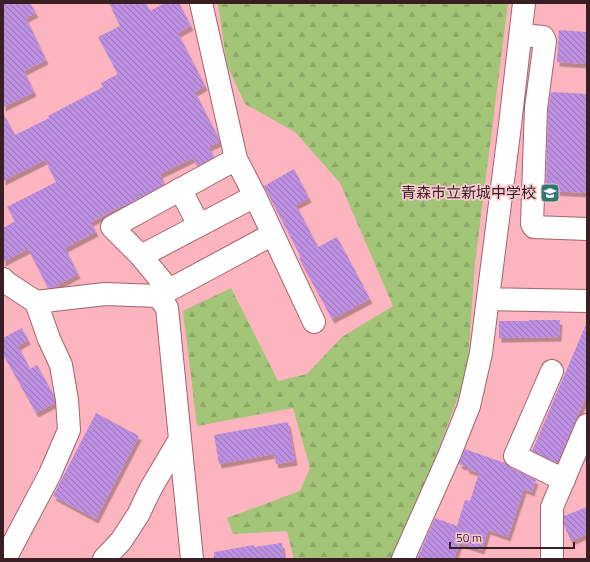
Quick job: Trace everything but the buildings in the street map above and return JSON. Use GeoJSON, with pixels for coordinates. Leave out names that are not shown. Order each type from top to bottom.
{"type":"FeatureCollection","features":[{"type":"Feature","properties":{"kind":"street"},"geometry":{"type":"LineString","coordinates":[[202,3],[236,159],[314,322]]}},
{"type":"Feature","properties":{"kind":"street"},"geometry":{"type":"LineString","coordinates":[[403,559],[449,456],[469,406],[481,354],[524,3]]}},
{"type":"Feature","properties":{"kind":"street"},"geometry":{"type":"LineString","coordinates":[[521,35],[543,37],[545,41],[536,108],[532,224],[534,227],[587,229]]}},
{"type":"Feature","properties":{"kind":"street"},"geometry":{"type":"LineString","coordinates":[[192,559],[167,308],[164,293],[141,256],[112,226],[236,159]]}},
{"type":"Feature","properties":{"kind":"street"},"geometry":{"type":"LineString","coordinates":[[180,190],[199,225]]}},
{"type":"Feature","properties":{"kind":"street"},"geometry":{"type":"LineString","coordinates":[[141,256],[255,196]]}},
{"type":"Feature","properties":{"kind":"street"},"geometry":{"type":"LineString","coordinates":[[36,302],[105,294],[164,293],[273,234]]}},
{"type":"Feature","properties":{"kind":"street"},"geometry":{"type":"LineString","coordinates":[[3,278],[7,283],[36,302],[49,339],[61,365],[67,400],[69,430],[50,474],[5,559]]}},
{"type":"Feature","properties":{"kind":"street"},"geometry":{"type":"LineString","coordinates":[[488,299],[587,300]]}},
{"type":"Feature","properties":{"kind":"street"},"geometry":{"type":"LineString","coordinates":[[552,371],[515,456],[564,480]]}},
{"type":"Feature","properties":{"kind":"street"},"geometry":{"type":"LineString","coordinates":[[552,559],[552,507],[587,425]]}},
{"type":"Feature","properties":{"kind":"street"},"geometry":{"type":"LineString","coordinates":[[104,559],[122,541],[180,439]]}},
{"type":"Feature","properties":{"kind":"green space"},"geometry":{"type":"Polygon","coordinates":[[[218,3],[508,3],[475,263],[467,373],[402,547],[390,559],[294,559],[287,531],[233,534],[227,518],[300,491],[310,468],[293,408],[197,426],[183,311],[231,288],[278,381],[307,374],[342,337],[393,306],[340,183],[295,132],[245,104],[227,65],[218,3]]]}},
{"type":"Feature","properties":{"kind":"place","name":"青森市立新城中学校"},"geometry":{"type":"Point","coordinates":[550,193]}}]}
